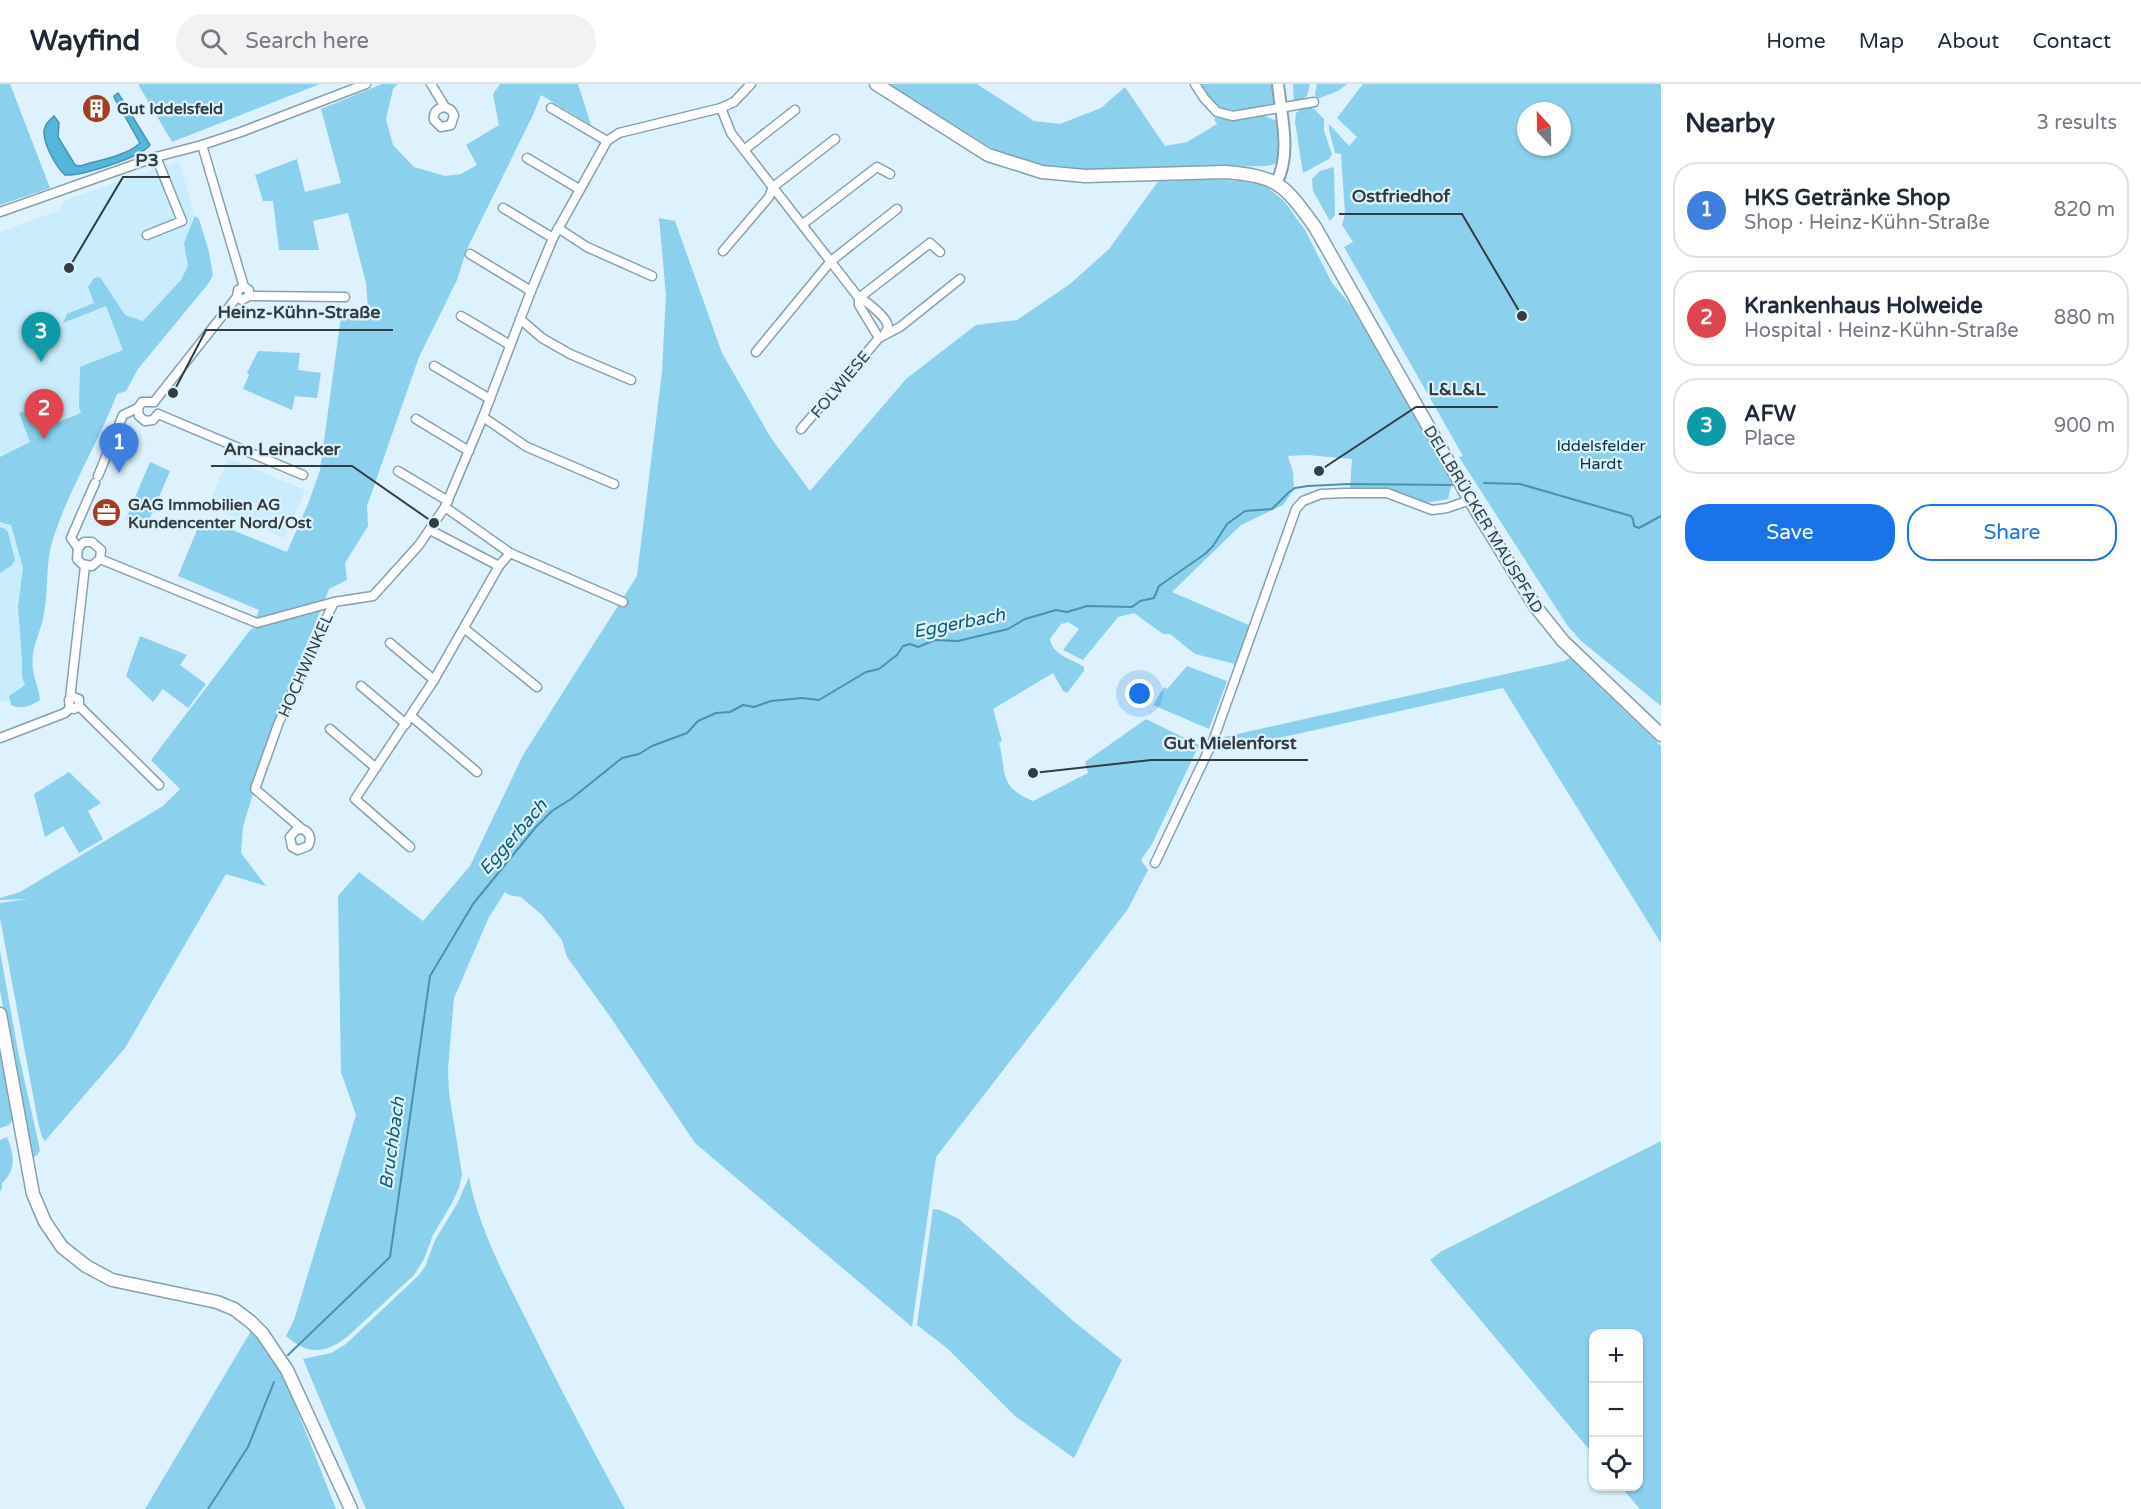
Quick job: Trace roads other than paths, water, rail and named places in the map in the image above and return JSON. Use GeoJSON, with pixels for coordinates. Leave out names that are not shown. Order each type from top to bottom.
{"type":"FeatureCollection","features":[{"type":"Feature","properties":{"kind":"main road","name":"DELLBRÜCKER MAUSPFAD"},"geometry":{"type":"LineString","coordinates":[[876,84],[988,155],[1042,172],[1085,176],[1224,172],[1254,174],[1276,183],[1293,198],[1315,227],[1470,500],[1535,606],[1552,629],[1661,735]]}},
{"type":"Feature","properties":{"kind":"main road"},"geometry":{"type":"LineString","coordinates":[[0,1014],[33,1194],[45,1222],[62,1247],[86,1266],[112,1280],[217,1302],[251,1322],[262,1333],[287,1370],[351,1509]]}},
{"type":"Feature","properties":{"kind":"street"},"geometry":{"type":"LineString","coordinates":[[0,212],[156,157],[202,145],[366,84]]}},
{"type":"Feature","properties":{"kind":"street"},"geometry":{"type":"LineString","coordinates":[[431,84],[445,107]]}},
{"type":"Feature","properties":{"kind":"street"},"geometry":{"type":"LineString","coordinates":[[551,108],[607,141],[619,133],[721,108],[734,102],[751,84]]}},
{"type":"Feature","properties":{"kind":"street"},"geometry":{"type":"LineString","coordinates":[[1195,84],[1217,112],[1233,116],[1314,102]]}},
{"type":"Feature","properties":{"kind":"street"},"geometry":{"type":"LineString","coordinates":[[1276,183],[1281,175],[1284,158],[1278,84]]}},
{"type":"Feature","properties":{"kind":"street","name":"FOLWIESE"},"geometry":{"type":"LineString","coordinates":[[721,108],[731,133],[859,298],[859,305],[882,336]]}},
{"type":"Feature","properties":{"kind":"street"},"geometry":{"type":"LineString","coordinates":[[744,150],[795,110]]}},
{"type":"Feature","properties":{"kind":"street"},"geometry":{"type":"LineString","coordinates":[[723,252],[769,197],[773,187],[835,139]]}},
{"type":"Feature","properties":{"kind":"street","name":"HOCHWINKEL"},"geometry":{"type":"LineString","coordinates":[[302,829],[255,789],[279,722],[334,602],[373,596],[430,530],[447,504],[553,238],[607,141]]}},
{"type":"Feature","properties":{"kind":"street"},"geometry":{"type":"LineString","coordinates":[[202,145],[244,287],[249,290],[249,296]]}},
{"type":"Feature","properties":{"kind":"street"},"geometry":{"type":"LineString","coordinates":[[147,235],[182,221],[156,157]]}},
{"type":"Feature","properties":{"kind":"street"},"geometry":{"type":"LineString","coordinates":[[527,158],[579,189]]}},
{"type":"Feature","properties":{"kind":"street"},"geometry":{"type":"LineString","coordinates":[[803,224],[876,167],[890,174]]}},
{"type":"Feature","properties":{"kind":"street"},"geometry":{"type":"LineString","coordinates":[[503,208],[553,238]]}},
{"type":"Feature","properties":{"kind":"street"},"geometry":{"type":"LineString","coordinates":[[756,352],[831,261],[897,209]]}},
{"type":"Feature","properties":{"kind":"street"},"geometry":{"type":"LineString","coordinates":[[558,228],[587,247],[652,276]]}},
{"type":"Feature","properties":{"kind":"street"},"geometry":{"type":"LineString","coordinates":[[859,298],[930,243],[940,252]]}},
{"type":"Feature","properties":{"kind":"street"},"geometry":{"type":"LineString","coordinates":[[470,254],[531,291]]}},
{"type":"Feature","properties":{"kind":"street","name":"FOLWIESE"},"geometry":{"type":"LineString","coordinates":[[882,336],[900,327],[960,279]]}},
{"type":"Feature","properties":{"kind":"street"},"geometry":{"type":"LineString","coordinates":[[154,402],[237,297],[238,290],[244,287]]}},
{"type":"Feature","properties":{"kind":"street"},"geometry":{"type":"LineString","coordinates":[[237,297],[242,300],[249,296],[345,297]]}},
{"type":"Feature","properties":{"kind":"street","name":"FOLWIESE"},"geometry":{"type":"LineString","coordinates":[[801,429],[888,328],[886,321],[865,299],[859,298]]}},
{"type":"Feature","properties":{"kind":"street"},"geometry":{"type":"LineString","coordinates":[[461,316],[510,345]]}},
{"type":"Feature","properties":{"kind":"street"},"geometry":{"type":"LineString","coordinates":[[520,320],[542,338],[570,354],[631,380]]}},
{"type":"Feature","properties":{"kind":"street"},"geometry":{"type":"LineString","coordinates":[[434,366],[490,399]]}},
{"type":"Feature","properties":{"kind":"street"},"geometry":{"type":"LineString","coordinates":[[78,548],[71,538],[123,415],[138,408],[142,402],[154,402]]}},
{"type":"Feature","properties":{"kind":"street"},"geometry":{"type":"LineString","coordinates":[[138,408],[139,416],[145,421],[153,420],[158,414],[158,407],[154,402]]}},
{"type":"Feature","properties":{"kind":"street"},"geometry":{"type":"LineString","coordinates":[[158,414],[303,475]]}},
{"type":"Feature","properties":{"kind":"street"},"geometry":{"type":"LineString","coordinates":[[483,417],[527,447],[614,484]]}},
{"type":"Feature","properties":{"kind":"street"},"geometry":{"type":"LineString","coordinates":[[416,419],[469,451]]}},
{"type":"Feature","properties":{"kind":"street"},"geometry":{"type":"LineString","coordinates":[[398,471],[447,504],[510,553],[623,602]]}},
{"type":"Feature","properties":{"kind":"street"},"geometry":{"type":"LineString","coordinates":[[1155,863],[1213,741],[1296,509],[1303,501],[1321,495],[1346,493],[1387,493],[1432,510],[1447,508],[1470,500]]}},
{"type":"Feature","properties":{"kind":"street"},"geometry":{"type":"LineString","coordinates":[[430,530],[499,566]]}},
{"type":"Feature","properties":{"kind":"street"},"geometry":{"type":"LineString","coordinates":[[84,542],[96,544],[101,550],[100,558],[96,564],[85,566],[77,559],[78,548],[84,542]]}},
{"type":"Feature","properties":{"kind":"street"},"geometry":{"type":"LineString","coordinates":[[410,847],[355,799],[409,720],[465,629],[499,566],[510,553]]}},
{"type":"Feature","properties":{"kind":"street"},"geometry":{"type":"LineString","coordinates":[[100,558],[257,623],[334,602]]}},
{"type":"Feature","properties":{"kind":"street"},"geometry":{"type":"LineString","coordinates":[[0,738],[65,713],[73,704],[85,566]]}},
{"type":"Feature","properties":{"kind":"street"},"geometry":{"type":"LineString","coordinates":[[465,629],[537,687]]}},
{"type":"Feature","properties":{"kind":"street"},"geometry":{"type":"LineString","coordinates":[[390,643],[434,680]]}},
{"type":"Feature","properties":{"kind":"street"},"geometry":{"type":"LineString","coordinates":[[361,686],[477,772]]}},
{"type":"Feature","properties":{"kind":"street"},"geometry":{"type":"LineString","coordinates":[[73,704],[159,785]]}},
{"type":"Feature","properties":{"kind":"street"},"geometry":{"type":"LineString","coordinates":[[330,729],[376,768]]}},
{"type":"Feature","properties":{"kind":"waterway","name":"Eggerbach"},"geometry":{"type":"LineString","coordinates":[[1484,483],[1520,484],[1631,516],[1634,526],[1639,528],[1661,516]]}},
{"type":"Feature","properties":{"kind":"waterway","name":"Eggerbach"},"geometry":{"type":"LineString","coordinates":[[288,1355],[390,1257],[430,976],[473,904],[535,828],[552,811],[571,799],[622,758],[639,754],[652,746],[687,733],[698,721],[716,713],[730,712],[743,705],[754,707],[771,701],[802,698],[819,700],[866,672],[879,669],[897,655],[903,646],[910,644],[918,647],[935,640],[958,641],[1008,629],[1025,619],[1056,610],[1067,612],[1087,606],[1132,607],[1140,601],[1154,598],[1159,586],[1205,554],[1227,524],[1245,511],[1272,509],[1295,488],[1348,484],[1452,485]]}},
{"type":"Feature","properties":{"kind":"waterway","name":"Bruchbach"},"geometry":{"type":"LineString","coordinates":[[208,1509],[248,1447],[274,1382]]}},
{"type":"Feature","properties":{"kind":"place","name":"Gut Iddelsfeld"},"geometry":{"type":"Point","coordinates":[96,108]}},
{"type":"Feature","properties":{"kind":"place","name":"P3"},"geometry":{"type":"Point","coordinates":[69,268]}},
{"type":"Feature","properties":{"kind":"place","name":"Ostfriedhof"},"geometry":{"type":"Point","coordinates":[1522,316]}},
{"type":"Feature","properties":{"kind":"place","name":"AFW"},"geometry":{"type":"Point","coordinates":[41,362]}},
{"type":"Feature","properties":{"kind":"place","name":"Heinz-Kühn-Straße"},"geometry":{"type":"Point","coordinates":[173,393]}},
{"type":"Feature","properties":{"kind":"place","name":"Krankenhaus Holweide"},"geometry":{"type":"Point","coordinates":[44,439]}},
{"type":"Feature","properties":{"kind":"place","name":"L&L&L"},"geometry":{"type":"Point","coordinates":[1319,471]}},
{"type":"Feature","properties":{"kind":"place","name":"HKS Getränke Shop"},"geometry":{"type":"Point","coordinates":[119,473]}},
{"type":"Feature","properties":{"kind":"place","name":"GAG Immobilien AG Kundencenter Nord/Ost"},"geometry":{"type":"Point","coordinates":[107,513]}},
{"type":"Feature","properties":{"kind":"place","name":"Am Leinacker"},"geometry":{"type":"Point","coordinates":[434,523]}},
{"type":"Feature","properties":{"kind":"place","name":"Gut Mielenforst"},"geometry":{"type":"Point","coordinates":[1033,773]}},
{"type":"Feature","properties":{"kind":"park label","name":"Iddelsfelder Hardt"},"geometry":{"type":"Point","coordinates":[1601,454]}}]}
